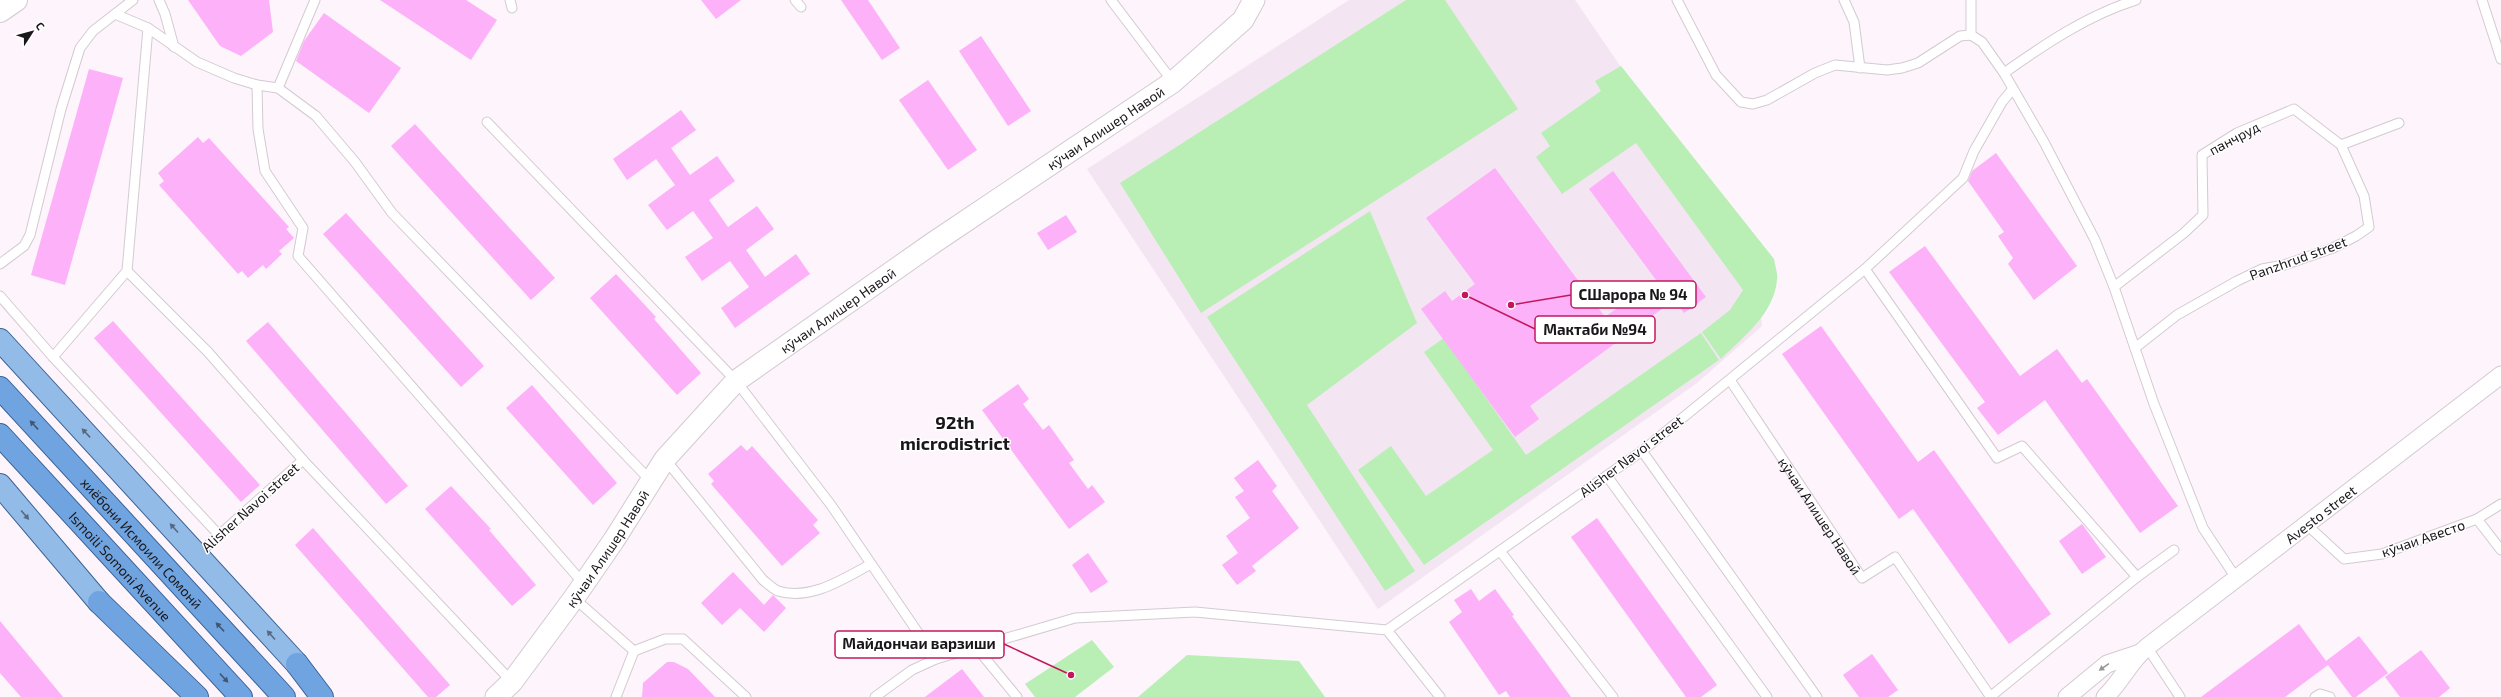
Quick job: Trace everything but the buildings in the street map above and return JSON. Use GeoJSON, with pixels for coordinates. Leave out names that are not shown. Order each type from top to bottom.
{"type":"FeatureCollection","features":[{"type":"Feature","properties":{"kind":"highway","name":"хиёбони Исмоили Сомонӣ"},"geometry":{"type":"LineString","coordinates":[[0,388],[284,697]]}},
{"type":"Feature","properties":{"kind":"highway","name":"Ismoili Somoni Avenue"},"geometry":{"type":"LineString","coordinates":[[0,435],[241,697]]}},
{"type":"Feature","properties":{"kind":"highway"},"geometry":{"type":"LineString","coordinates":[[99,602],[197,697]]}},
{"type":"Feature","properties":{"kind":"highway"},"geometry":{"type":"LineString","coordinates":[[298,664],[322,697]]}},
{"type":"Feature","properties":{"kind":"main road"},"geometry":{"type":"LineString","coordinates":[[0,11],[16,0]]}},
{"type":"Feature","properties":{"kind":"main road"},"geometry":{"type":"LineString","coordinates":[[0,340],[298,664]]}},
{"type":"Feature","properties":{"kind":"main road"},"geometry":{"type":"LineString","coordinates":[[0,485],[99,602]]}},
{"type":"Feature","properties":{"kind":"street","name":"кӯчаи Алишер Навоӣ"},"geometry":{"type":"LineString","coordinates":[[496,697],[512,682],[578,591],[614,540],[650,480],[665,459],[736,381],[933,243],[1173,82],[1243,20],[1254,0]]}},
{"type":"Feature","properties":{"kind":"street","name":"Avesto street"},"geometry":{"type":"LineString","coordinates":[[2143,650],[2501,375]]}},
{"type":"Feature","properties":{"kind":"street"},"geometry":{"type":"LineString","coordinates":[[99,602],[186,697]]}},
{"type":"Feature","properties":{"kind":"street"},"geometry":{"type":"LineString","coordinates":[[2067,697],[2107,664],[2143,650]]}},
{"type":"Feature","properties":{"kind":"street"},"geometry":{"type":"LineString","coordinates":[[2105,697],[2118,685],[2143,650]]}},
{"type":"Feature","properties":{"kind":"street"},"geometry":{"type":"LineString","coordinates":[[298,664],[328,697]]}},
{"type":"Feature","properties":{"kind":"lane"},"geometry":{"type":"LineString","coordinates":[[0,264],[24,246],[30,235],[60,109],[80,48],[93,31],[133,0]]}},
{"type":"Feature","properties":{"kind":"lane"},"geometry":{"type":"LineString","coordinates":[[159,0],[174,47]]}},
{"type":"Feature","properties":{"kind":"lane"},"geometry":{"type":"LineString","coordinates":[[278,88],[315,0]]}},
{"type":"Feature","properties":{"kind":"lane"},"geometry":{"type":"LineString","coordinates":[[1111,0],[1173,82]]}},
{"type":"Feature","properties":{"kind":"lane"},"geometry":{"type":"LineString","coordinates":[[1677,0],[1716,75],[1741,102],[1753,104],[1766,100],[1815,73],[1835,65],[1887,70],[1902,68],[1918,63],[1960,36],[1971,35],[1982,42],[2004,72],[2012,90],[2044,142],[2094,240],[2114,287],[2154,404],[2203,528],[2236,578]]}},
{"type":"Feature","properties":{"kind":"lane"},"geometry":{"type":"LineString","coordinates":[[1844,0],[1854,22],[1860,68]]}},
{"type":"Feature","properties":{"kind":"lane"},"geometry":{"type":"LineString","coordinates":[[1971,0],[1971,35]]}},
{"type":"Feature","properties":{"kind":"lane"},"geometry":{"type":"LineString","coordinates":[[2004,72],[2040,47],[2109,8],[2136,0]]}},
{"type":"Feature","properties":{"kind":"lane"},"geometry":{"type":"LineString","coordinates":[[2482,0],[2501,59]]}},
{"type":"Feature","properties":{"kind":"lane"},"geometry":{"type":"LineString","coordinates":[[115,14],[148,28],[197,62],[257,85],[278,88],[316,116],[354,162],[392,213],[650,480]]}},
{"type":"Feature","properties":{"kind":"lane"},"geometry":{"type":"LineString","coordinates":[[53,357],[127,271],[148,28]]}},
{"type":"Feature","properties":{"kind":"lane"},"geometry":{"type":"LineString","coordinates":[[257,85],[258,129],[265,171],[303,228],[298,256],[578,591],[634,651]]}},
{"type":"Feature","properties":{"kind":"lane","name":"Alisher Navoi street"},"geometry":{"type":"LineString","coordinates":[[1387,630],[1642,451],[1865,268],[1963,178],[1974,151],[2002,102],[2012,90]]}},
{"type":"Feature","properties":{"kind":"lane","name":"панчруд"},"geometry":{"type":"LineString","coordinates":[[2114,287],[2184,233],[2203,215],[2202,155],[2237,133],[2294,109],[2342,145]]}},
{"type":"Feature","properties":{"kind":"lane"},"geometry":{"type":"LineString","coordinates":[[487,122],[736,381],[831,505],[936,659]]}},
{"type":"Feature","properties":{"kind":"lane"},"geometry":{"type":"LineString","coordinates":[[2342,145],[2399,123]]}},
{"type":"Feature","properties":{"kind":"lane","name":"Panzhrud street"},"geometry":{"type":"LineString","coordinates":[[2135,348],[2177,315],[2238,281],[2262,269],[2284,265],[2333,248],[2356,236],[2369,227],[2364,196],[2342,145]]}},
{"type":"Feature","properties":{"kind":"lane"},"geometry":{"type":"LineString","coordinates":[[1865,268],[1997,458],[2022,446],[2137,577]]}},
{"type":"Feature","properties":{"kind":"lane"},"geometry":{"type":"LineString","coordinates":[[127,271],[208,352],[303,460],[512,682]]}},
{"type":"Feature","properties":{"kind":"lane"},"geometry":{"type":"LineString","coordinates":[[0,296],[53,357],[220,536]]}},
{"type":"Feature","properties":{"kind":"lane","name":"кӯчаи Алишер Навоӣ"},"geometry":{"type":"LineString","coordinates":[[1730,380],[1862,578],[1895,557],[1990,696],[2137,577],[2174,550]]}},
{"type":"Feature","properties":{"kind":"lane"},"geometry":{"type":"LineString","coordinates":[[1642,451],[1817,697]]}},
{"type":"Feature","properties":{"kind":"lane"},"geometry":{"type":"LineString","coordinates":[[665,459],[763,580],[777,590],[796,593],[814,592],[871,564]]}},
{"type":"Feature","properties":{"kind":"lane","name":"Alisher Navoi street"},"geometry":{"type":"LineString","coordinates":[[198,554],[220,536],[303,460]]}},
{"type":"Feature","properties":{"kind":"lane"},"geometry":{"type":"LineString","coordinates":[[1607,476],[1767,697]]}},
{"type":"Feature","properties":{"kind":"lane","name":"кӯчаи Авесто"},"geometry":{"type":"LineString","coordinates":[[2306,524],[2344,559],[2382,554],[2477,519],[2501,504]]}},
{"type":"Feature","properties":{"kind":"lane"},"geometry":{"type":"LineString","coordinates":[[2477,519],[2501,550]]}},
{"type":"Feature","properties":{"kind":"lane"},"geometry":{"type":"LineString","coordinates":[[1500,551],[1613,697]]}},
{"type":"Feature","properties":{"kind":"lane"},"geometry":{"type":"LineString","coordinates":[[877,696],[912,670],[936,659],[975,646],[1075,618],[1195,612],[1387,630],[1440,697]]}},
{"type":"Feature","properties":{"kind":"lane"},"geometry":{"type":"LineString","coordinates":[[616,697],[634,651],[665,639],[683,639],[746,697]]}},
{"type":"Feature","properties":{"kind":"lane"},"geometry":{"type":"LineString","coordinates":[[975,646],[1017,697]]}},
{"type":"Feature","properties":{"kind":"lane"},"geometry":{"type":"LineString","coordinates":[[2143,650],[2180,697]]}},
{"type":"Feature","properties":{"kind":"lane"},"geometry":{"type":"LineString","coordinates":[[2315,697],[2320,694],[2330,697]]}},
{"type":"Feature","properties":{"kind":"shaded area"},"geometry":{"type":"Polygon","coordinates":[[[1349,0],[1575,0],[1756,264],[1762,326],[1697,383],[1378,609],[1087,169],[1349,0]]]}},
{"type":"Feature","properties":{"kind":"green space"},"geometry":{"type":"Polygon","coordinates":[[[1406,0],[1445,0],[1518,109],[1201,313],[1120,183],[1406,0]]]}},
{"type":"Feature","properties":{"kind":"green space"},"geometry":{"type":"Polygon","coordinates":[[[1621,66],[1774,259],[1777,280],[1775,292],[1770,304],[1764,314],[1748,333],[1721,359],[1702,332],[1730,310],[1743,290],[1636,143],[1562,194],[1536,157],[1550,146],[1541,133],[1601,91],[1595,81],[1621,66]]]}},
{"type":"Feature","properties":{"kind":"green space"},"geometry":{"type":"Polygon","coordinates":[[[1370,211],[1417,323],[1307,405],[1415,571],[1385,591],[1207,317],[1370,211]]]}},
{"type":"Feature","properties":{"kind":"green space"},"geometry":{"type":"Polygon","coordinates":[[[1701,333],[1719,360],[1424,565],[1358,470],[1391,446],[1426,496],[1493,450],[1424,352],[1444,338],[1526,455],[1701,333]]]}},
{"type":"Feature","properties":{"kind":"green space"},"geometry":{"type":"Polygon","coordinates":[[[1092,640],[1114,667],[1075,697],[1035,697],[1025,684],[1092,640]]]}},
{"type":"Feature","properties":{"kind":"green space"},"geometry":{"type":"Polygon","coordinates":[[[1187,655],[1299,661],[1325,697],[1138,697],[1187,655]]]}},
{"type":"Feature","properties":{"kind":"place","name":"Мактаби №94"},"geometry":{"type":"Point","coordinates":[1465,295]}},
{"type":"Feature","properties":{"kind":"place","name":"СШарора № 94"},"geometry":{"type":"Point","coordinates":[1511,305]}},
{"type":"Feature","properties":{"kind":"place","name":"Майдончаи варзиши"},"geometry":{"type":"Point","coordinates":[1071,675]}},
{"type":"Feature","properties":{"kind":"district","name":"92th microdistrict"},"geometry":{"type":"Point","coordinates":[955,432]}}]}
